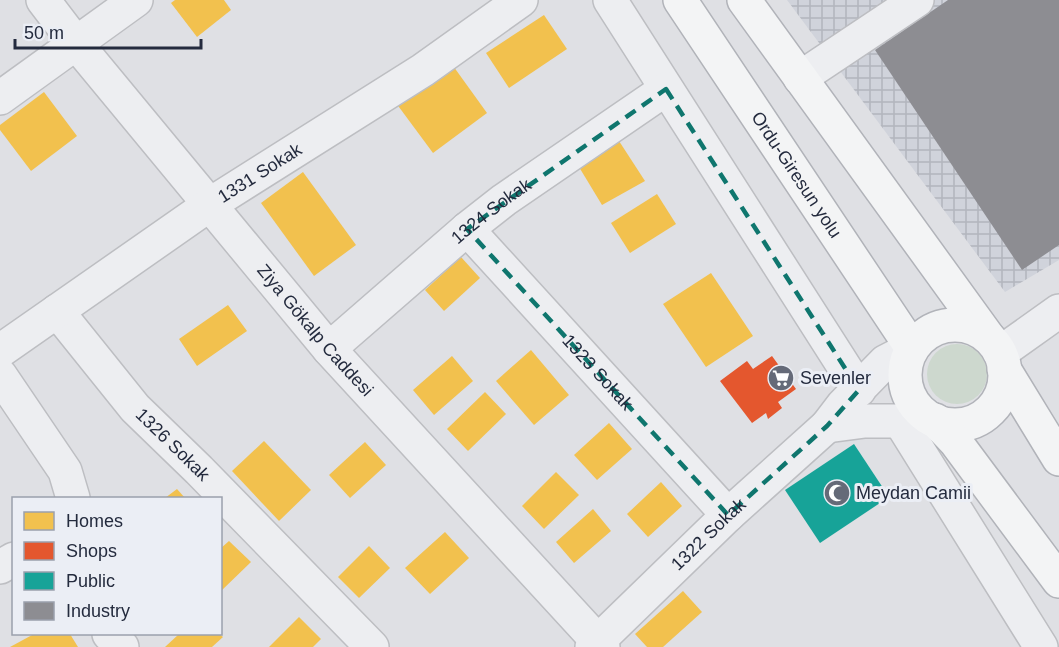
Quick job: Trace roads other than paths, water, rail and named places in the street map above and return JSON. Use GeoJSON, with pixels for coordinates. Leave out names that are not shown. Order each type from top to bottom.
{"type":"FeatureCollection","features":[{"type":"Feature","properties":{"kind":"highway","name":"Ordu-Giresun yolu"},"geometry":{"type":"LineString","coordinates":[[680,0],[912,348]]}},
{"type":"Feature","properties":{"kind":"highway"},"geometry":{"type":"LineString","coordinates":[[744,0],[997,353],[1059,459]]}},
{"type":"Feature","properties":{"kind":"highway"},"geometry":{"type":"LineString","coordinates":[[935,420],[949,424],[964,424],[978,419],[990,410],[999,398],[1004,384],[997,353],[969,327],[946,326],[926,334],[912,348],[905,371],[909,393],[921,411],[935,420],[954,441],[1059,581]]}},
{"type":"Feature","properties":{"kind":"street","name":"Ziya Gökalp Caddesi"},"geometry":{"type":"LineString","coordinates":[[43,0],[75,42],[329,349],[598,645]]}},
{"type":"Feature","properties":{"kind":"street"},"geometry":{"type":"LineString","coordinates":[[0,98],[136,0]]}},
{"type":"Feature","properties":{"kind":"street","name":"1331 Sokak"},"geometry":{"type":"LineString","coordinates":[[0,351],[209,205],[423,70],[521,0]]}},
{"type":"Feature","properties":{"kind":"street"},"geometry":{"type":"LineString","coordinates":[[610,0],[859,390]]}},
{"type":"Feature","properties":{"kind":"street"},"geometry":{"type":"LineString","coordinates":[[800,78],[917,0]]}},
{"type":"Feature","properties":{"kind":"street","name":"1324 Sokak"},"geometry":{"type":"LineString","coordinates":[[329,349],[467,228],[666,89]]}},
{"type":"Feature","properties":{"kind":"street","name":"1323 Sokak"},"geometry":{"type":"LineString","coordinates":[[467,228],[728,515]]}},
{"type":"Feature","properties":{"kind":"street","name":"1326 Sokak"},"geometry":{"type":"LineString","coordinates":[[57,310],[135,408],[372,647]]}},
{"type":"Feature","properties":{"kind":"street"},"geometry":{"type":"LineString","coordinates":[[997,353],[1059,311]]}},
{"type":"Feature","properties":{"kind":"street","name":"1322 Sokak"},"geometry":{"type":"LineString","coordinates":[[598,645],[728,515],[827,426],[843,405],[885,362],[912,348]]}},
{"type":"Feature","properties":{"kind":"street"},"geometry":{"type":"LineString","coordinates":[[0,375],[65,471],[73,497]]}},
{"type":"Feature","properties":{"kind":"street"},"geometry":{"type":"LineString","coordinates":[[827,426],[865,421],[935,420]]}},
{"type":"Feature","properties":{"kind":"street"},"geometry":{"type":"LineString","coordinates":[[900,421],[1041,647]]}},
{"type":"Feature","properties":{"kind":"street"},"geometry":{"type":"LineString","coordinates":[[111,635],[122,647]]}},
{"type":"Feature","properties":{"kind":"place","name":"Sevenler"},"geometry":{"type":"Point","coordinates":[781,378]}},
{"type":"Feature","properties":{"kind":"place","name":"Meydan Camii"},"geometry":{"type":"Point","coordinates":[837,493]}}]}
